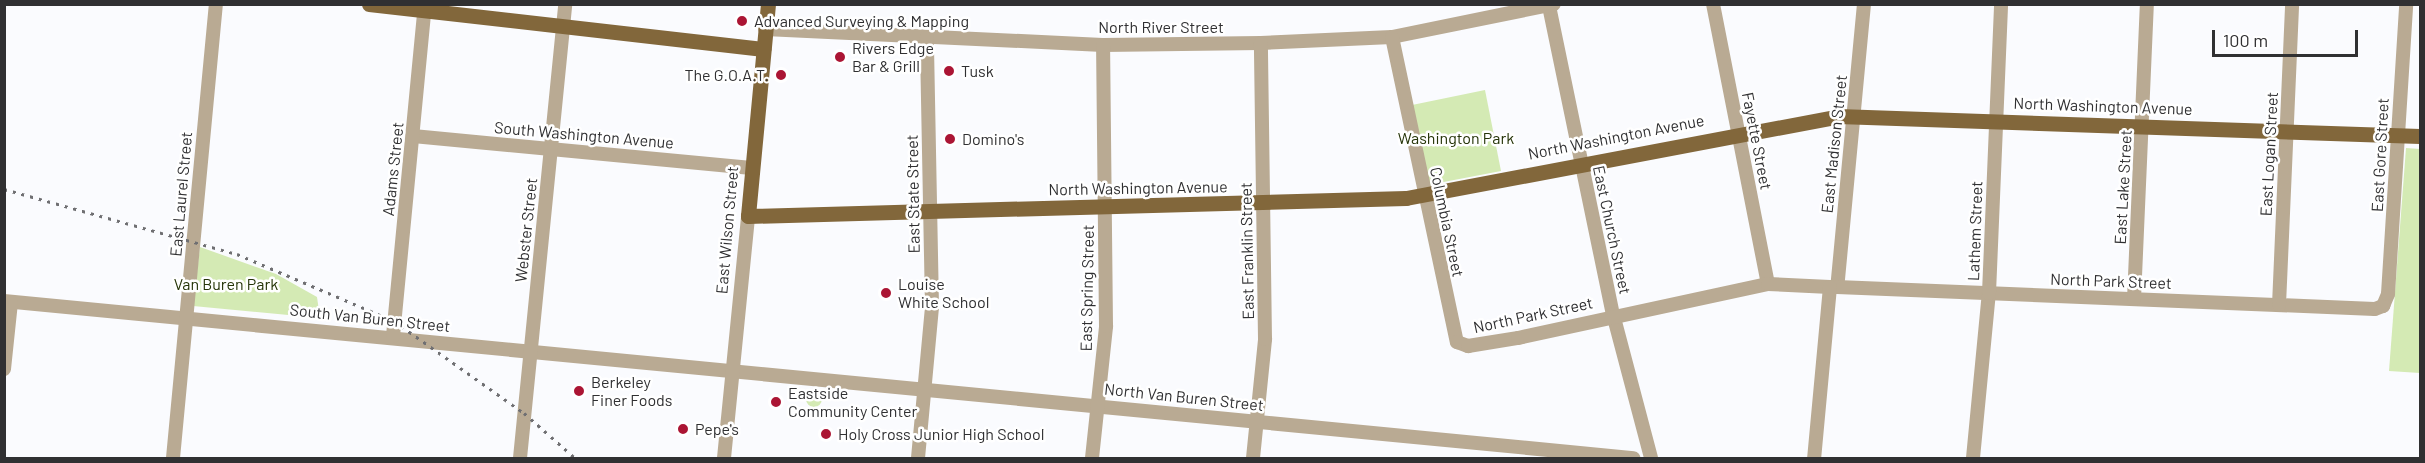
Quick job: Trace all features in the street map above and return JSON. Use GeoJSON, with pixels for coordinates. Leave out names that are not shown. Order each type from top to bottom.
{"type":"FeatureCollection","features":[{"type":"Feature","properties":{"kind":"main road"},"geometry":{"type":"LineString","coordinates":[[369,4],[425,7],[763,49]]}},
{"type":"Feature","properties":{"kind":"main road","name":"East Wilson Street"},"geometry":{"type":"LineString","coordinates":[[748,216],[768,4]]}},
{"type":"Feature","properties":{"kind":"main road","name":"North Washington Avenue"},"geometry":{"type":"LineString","coordinates":[[748,216],[1264,204],[1424,195],[1738,131],[1853,115],[2421,136]]}},
{"type":"Feature","properties":{"kind":"street","name":"East Laurel Street"},"geometry":{"type":"LineString","coordinates":[[173,459],[216,4]]}},
{"type":"Feature","properties":{"kind":"street","name":"Webster Street"},"geometry":{"type":"LineString","coordinates":[[520,459],[565,4]]}},
{"type":"Feature","properties":{"kind":"street","name":"Fayette Street"},"geometry":{"type":"LineString","coordinates":[[1713,4],[1768,284]]}},
{"type":"Feature","properties":{"kind":"street","name":"East Madison Street"},"geometry":{"type":"LineString","coordinates":[[1814,459],[1864,4]]}},
{"type":"Feature","properties":{"kind":"street","name":"Lathem Street"},"geometry":{"type":"LineString","coordinates":[[1973,459],[1989,293],[2001,4]]}},
{"type":"Feature","properties":{"kind":"street","name":"East Lake Street"},"geometry":{"type":"LineString","coordinates":[[2134,299],[2147,4]]}},
{"type":"Feature","properties":{"kind":"street","name":"East Logan Street"},"geometry":{"type":"LineString","coordinates":[[2279,305],[2292,4]]}},
{"type":"Feature","properties":{"kind":"street","name":"East Gore Street"},"geometry":{"type":"LineString","coordinates":[[2383,306],[2406,4]]}},
{"type":"Feature","properties":{"kind":"street","name":"North River Street"},"geometry":{"type":"LineString","coordinates":[[765,29],[1103,45],[1261,43],[1392,37],[1551,5]]}},
{"type":"Feature","properties":{"kind":"street","name":"East Church Street"},"geometry":{"type":"LineString","coordinates":[[1551,5],[1613,314],[1651,459]]}},
{"type":"Feature","properties":{"kind":"street","name":"Adams Street"},"geometry":{"type":"LineString","coordinates":[[393,336],[425,7]]}},
{"type":"Feature","properties":{"kind":"street","name":"East State Street"},"geometry":{"type":"LineString","coordinates":[[918,459],[926,389],[930,210],[927,37]]}},
{"type":"Feature","properties":{"kind":"street","name":"Columbia Street"},"geometry":{"type":"LineString","coordinates":[[1392,37],[1457,342]]}},
{"type":"Feature","properties":{"kind":"street","name":"East Franklin Street"},"geometry":{"type":"LineString","coordinates":[[1253,459],[1265,339],[1261,43]]}},
{"type":"Feature","properties":{"kind":"street","name":"East Spring Street"},"geometry":{"type":"LineString","coordinates":[[1092,459],[1106,326],[1103,45]]}},
{"type":"Feature","properties":{"kind":"street","name":"South Washington Avenue"},"geometry":{"type":"LineString","coordinates":[[413,136],[751,168]]}},
{"type":"Feature","properties":{"kind":"street","name":"East Wilson Street"},"geometry":{"type":"LineString","coordinates":[[724,459],[748,216]]}},
{"type":"Feature","properties":{"kind":"street","name":"North Park Street"},"geometry":{"type":"LineString","coordinates":[[1457,342],[1467,346],[1518,338],[1613,314],[1768,284],[2279,305],[2383,306]]}},
{"type":"Feature","properties":{"kind":"street","name":"South Van Buren Street"},"geometry":{"type":"LineString","coordinates":[[8,301],[732,369]]}},
{"type":"Feature","properties":{"kind":"street"},"geometry":{"type":"LineString","coordinates":[[4,369],[8,301]]}},
{"type":"Feature","properties":{"kind":"street","name":"North Van Buren Street"},"geometry":{"type":"LineString","coordinates":[[732,369],[1633,459]]}},
{"type":"Feature","properties":{"kind":"green space","name":"Washington Park"},"geometry":{"type":"Polygon","coordinates":[[[1485,90],[1501,171],[1428,185],[1412,105],[1485,90]]]}},
{"type":"Feature","properties":{"kind":"green space"},"geometry":{"type":"Polygon","coordinates":[[[2406,148],[2420,149],[2420,373],[2389,371],[2406,148]]]}},
{"type":"Feature","properties":{"kind":"green space","name":"Van Buren Park"},"geometry":{"type":"Polygon","coordinates":[[[200,247],[276,274],[317,297],[320,318],[193,306],[200,247]]]}},
{"type":"Feature","properties":{"kind":"green space"},"geometry":{"type":"Polygon","coordinates":[[[814,391],[820,393],[822,399],[820,405],[814,407],[808,405],[806,399],[808,393],[814,391]]]}},
{"type":"Feature","properties":{"kind":"railway"},"geometry":{"type":"LineString","coordinates":[[4,189],[237,254],[394,321],[524,413],[575,458]]}},
{"type":"Feature","properties":{"kind":"place","name":"Advanced Surveying & Mapping"},"geometry":{"type":"Point","coordinates":[742,21]}},
{"type":"Feature","properties":{"kind":"place","name":"Rivers Edge Bar & Grill"},"geometry":{"type":"Point","coordinates":[840,57]}},
{"type":"Feature","properties":{"kind":"place","name":"Tusk"},"geometry":{"type":"Point","coordinates":[949,71]}},
{"type":"Feature","properties":{"kind":"place","name":"The G.O.A.T."},"geometry":{"type":"Point","coordinates":[781,75]}},
{"type":"Feature","properties":{"kind":"place","name":"Domino's"},"geometry":{"type":"Point","coordinates":[950,139]}},
{"type":"Feature","properties":{"kind":"place","name":"Louise White School"},"geometry":{"type":"Point","coordinates":[886,293]}},
{"type":"Feature","properties":{"kind":"place","name":"Berkeley Finer Foods"},"geometry":{"type":"Point","coordinates":[579,391]}},
{"type":"Feature","properties":{"kind":"place","name":"Eastside Community Center"},"geometry":{"type":"Point","coordinates":[776,402]}},
{"type":"Feature","properties":{"kind":"place","name":"Pepe's"},"geometry":{"type":"Point","coordinates":[683,429]}},
{"type":"Feature","properties":{"kind":"place","name":"Holy Cross Junior High School"},"geometry":{"type":"Point","coordinates":[826,434]}}]}
